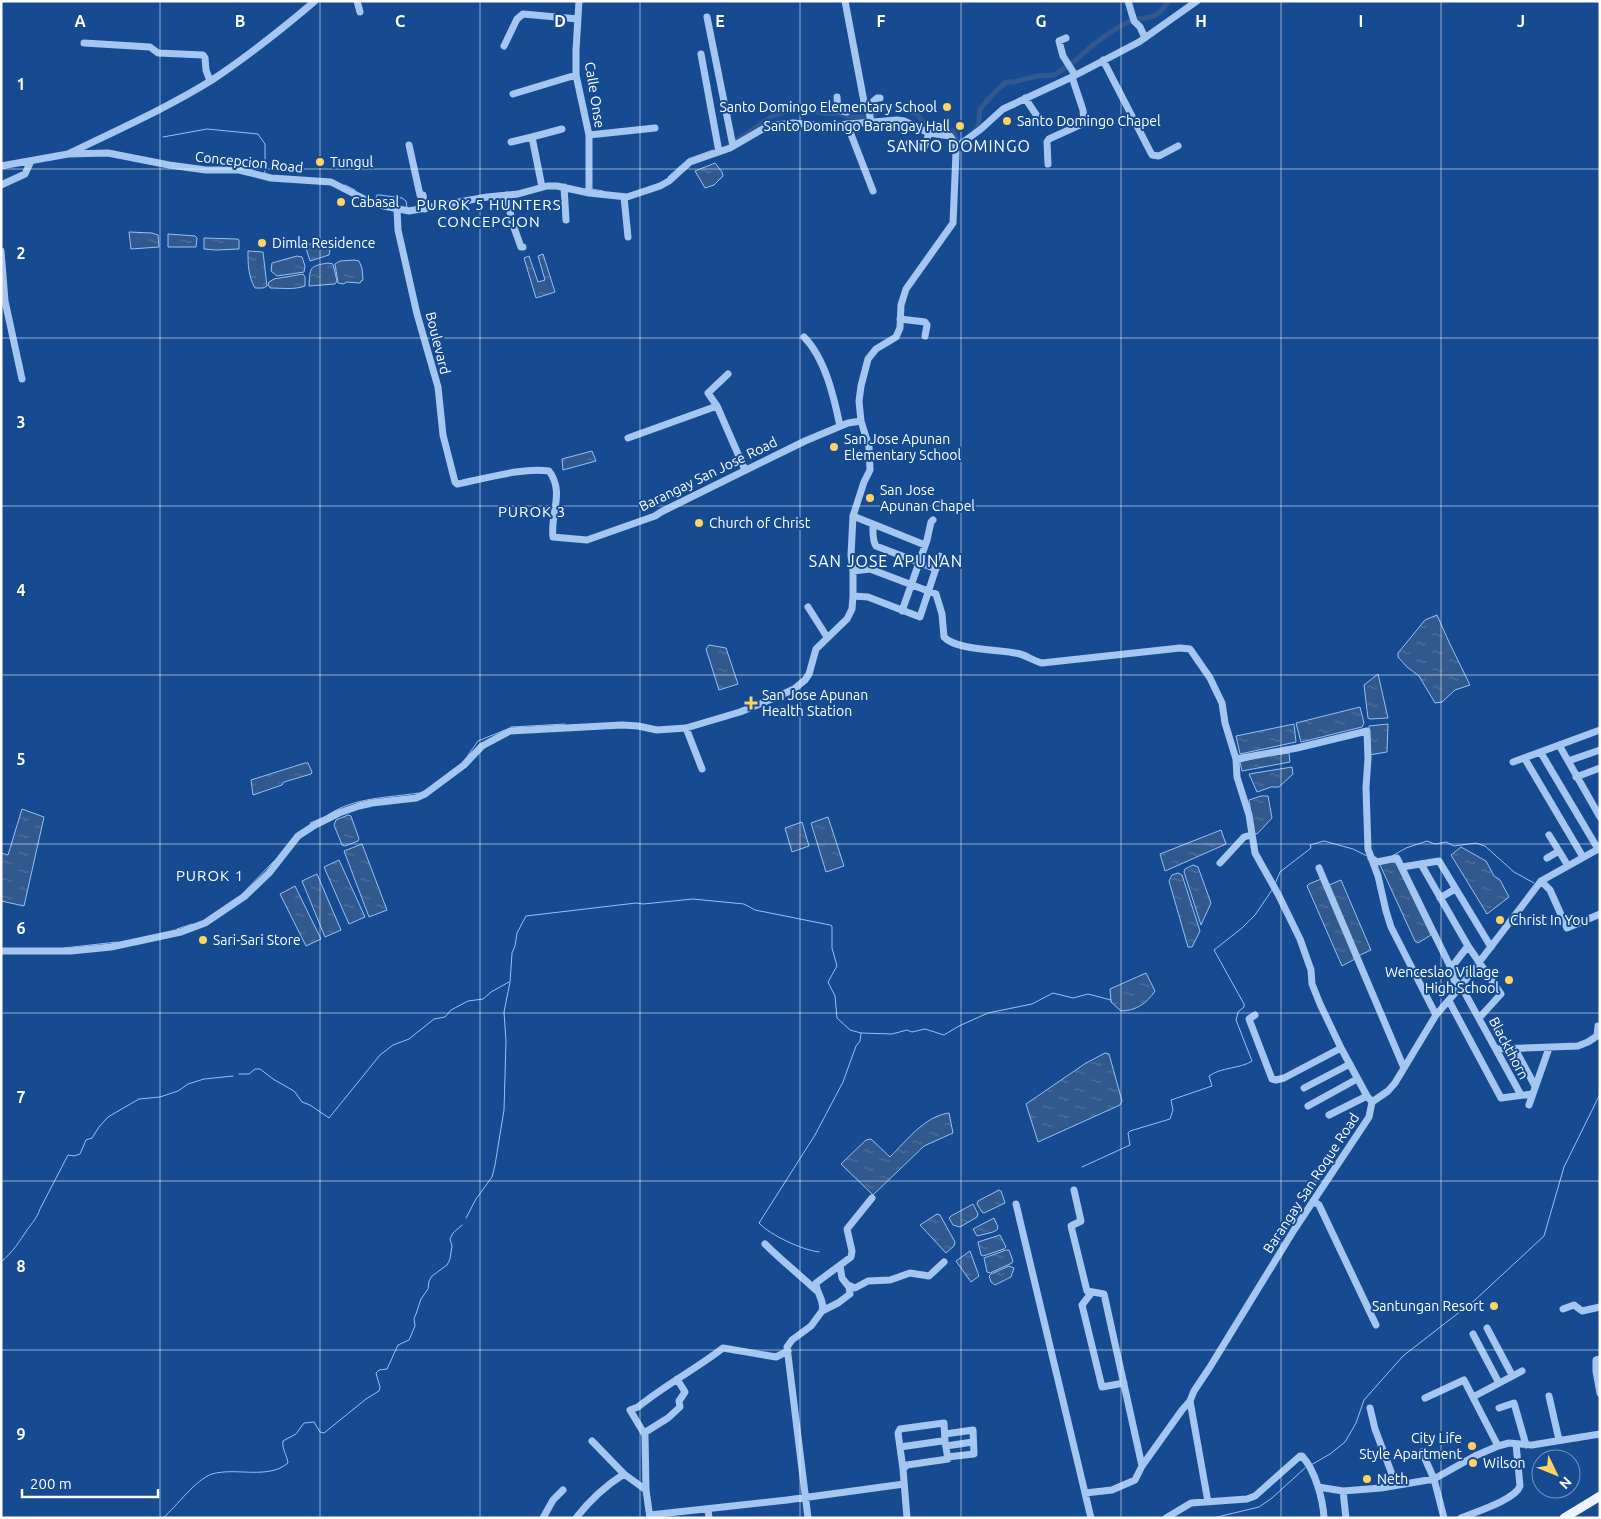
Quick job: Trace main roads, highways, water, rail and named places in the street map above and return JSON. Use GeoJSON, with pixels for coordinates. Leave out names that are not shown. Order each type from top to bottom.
{"type":"FeatureCollection","features":[{"type":"Feature","properties":{"kind":"main road"},"geometry":{"type":"LineString","coordinates":[[1564,1518],[1600,1496]]}},
{"type":"Feature","properties":{"kind":"water"},"geometry":{"type":"Polygon","coordinates":[[[715,163],[723,176],[714,185],[705,188],[695,171],[715,163]]]}},
{"type":"Feature","properties":{"kind":"water"},"geometry":{"type":"Polygon","coordinates":[[[129,232],[158,235],[159,247],[131,249],[129,232]]]}},
{"type":"Feature","properties":{"kind":"water"},"geometry":{"type":"Polygon","coordinates":[[[168,234],[195,236],[197,238],[196,247],[168,247],[168,234]]]}},
{"type":"Feature","properties":{"kind":"water"},"geometry":{"type":"Polygon","coordinates":[[[204,238],[237,239],[239,240],[239,249],[204,249],[204,238]]]}},
{"type":"Feature","properties":{"kind":"water"},"geometry":{"type":"Polygon","coordinates":[[[325,244],[330,251],[329,255],[310,261],[305,245],[325,244]]]}},
{"type":"Feature","properties":{"kind":"water"},"geometry":{"type":"Polygon","coordinates":[[[248,251],[263,252],[267,286],[263,288],[255,288],[251,279],[248,251]]]}},
{"type":"Feature","properties":{"kind":"water"},"geometry":{"type":"Polygon","coordinates":[[[543,254],[555,292],[536,298],[524,258],[529,256],[538,282],[545,280],[538,256],[543,254]]]}},
{"type":"Feature","properties":{"kind":"water"},"geometry":{"type":"Polygon","coordinates":[[[297,256],[302,257],[305,266],[304,272],[277,276],[271,271],[272,263],[297,256]]]}},
{"type":"Feature","properties":{"kind":"water"},"geometry":{"type":"Polygon","coordinates":[[[340,261],[359,261],[363,280],[360,283],[338,283],[335,264],[340,261]]]}},
{"type":"Feature","properties":{"kind":"water"},"geometry":{"type":"Polygon","coordinates":[[[333,264],[337,281],[335,284],[309,286],[312,269],[317,265],[333,264]]]}},
{"type":"Feature","properties":{"kind":"water"},"geometry":{"type":"Polygon","coordinates":[[[303,274],[305,286],[297,288],[270,288],[268,285],[274,279],[303,274]]]}},
{"type":"Feature","properties":{"kind":"water"},"geometry":{"type":"Polygon","coordinates":[[[592,451],[596,461],[563,470],[562,459],[592,451]]]}},
{"type":"Feature","properties":{"kind":"water"},"geometry":{"type":"Polygon","coordinates":[[[1437,615],[1470,685],[1455,690],[1442,702],[1435,703],[1419,676],[1407,667],[1398,657],[1398,653],[1425,620],[1437,615]]]}},
{"type":"Feature","properties":{"kind":"water"},"geometry":{"type":"Polygon","coordinates":[[[709,645],[726,648],[738,684],[719,690],[706,649],[709,645]]]}},
{"type":"Feature","properties":{"kind":"water"},"geometry":{"type":"Polygon","coordinates":[[[1378,674],[1388,718],[1370,719],[1368,718],[1364,685],[1378,674]]]}},
{"type":"Feature","properties":{"kind":"water"},"geometry":{"type":"Polygon","coordinates":[[[1360,707],[1364,723],[1362,727],[1301,742],[1296,723],[1360,707]]]}},
{"type":"Feature","properties":{"kind":"water"},"geometry":{"type":"Polygon","coordinates":[[[1294,724],[1296,742],[1240,754],[1236,736],[1294,724]]]}},
{"type":"Feature","properties":{"kind":"water"},"geometry":{"type":"Polygon","coordinates":[[[1388,724],[1387,752],[1369,755],[1369,726],[1388,724]]]}},
{"type":"Feature","properties":{"kind":"water"},"geometry":{"type":"Polygon","coordinates":[[[1289,753],[1290,762],[1242,771],[1240,762],[1289,753]]]}},
{"type":"Feature","properties":{"kind":"water"},"geometry":{"type":"Polygon","coordinates":[[[308,763],[311,774],[284,782],[282,785],[253,795],[251,780],[308,763]]]}},
{"type":"Feature","properties":{"kind":"water"},"geometry":{"type":"Polygon","coordinates":[[[1292,767],[1293,774],[1279,787],[1271,787],[1257,792],[1249,774],[1292,767]]]}},
{"type":"Feature","properties":{"kind":"water"},"geometry":{"type":"Polygon","coordinates":[[[1268,796],[1272,818],[1257,834],[1254,833],[1249,800],[1268,796]]]}},
{"type":"Feature","properties":{"kind":"water"},"geometry":{"type":"Polygon","coordinates":[[[22,809],[44,817],[24,906],[1,901],[1,853],[8,855],[22,809]]]}},
{"type":"Feature","properties":{"kind":"water"},"geometry":{"type":"Polygon","coordinates":[[[348,815],[351,816],[359,839],[345,846],[342,845],[334,825],[336,820],[348,815]]]}},
{"type":"Feature","properties":{"kind":"water"},"geometry":{"type":"Polygon","coordinates":[[[828,817],[844,866],[826,872],[811,823],[828,817]]]}},
{"type":"Feature","properties":{"kind":"water"},"geometry":{"type":"Polygon","coordinates":[[[802,822],[809,846],[792,852],[785,828],[802,822]]]}},
{"type":"Feature","properties":{"kind":"water"},"geometry":{"type":"Polygon","coordinates":[[[1221,830],[1226,844],[1165,871],[1160,854],[1221,830]]]}},
{"type":"Feature","properties":{"kind":"water"},"geometry":{"type":"Polygon","coordinates":[[[362,844],[387,910],[369,917],[344,851],[362,844]]]}},
{"type":"Feature","properties":{"kind":"water"},"geometry":{"type":"Polygon","coordinates":[[[1461,847],[1486,861],[1494,876],[1500,880],[1509,897],[1487,914],[1451,855],[1461,847]]]}},
{"type":"Feature","properties":{"kind":"water"},"geometry":{"type":"Polygon","coordinates":[[[339,860],[365,917],[349,924],[324,867],[339,860]]]}},
{"type":"Feature","properties":{"kind":"water"},"geometry":{"type":"Polygon","coordinates":[[[1389,861],[1396,863],[1431,935],[1418,943],[1415,941],[1380,865],[1389,861]]]}},
{"type":"Feature","properties":{"kind":"water"},"geometry":{"type":"Polygon","coordinates":[[[1193,865],[1198,867],[1211,903],[1201,925],[1184,872],[1185,869],[1193,865]]]}},
{"type":"Feature","properties":{"kind":"water"},"geometry":{"type":"Polygon","coordinates":[[[1178,873],[1182,875],[1200,931],[1192,947],[1188,947],[1169,881],[1172,875],[1178,873]]]}},
{"type":"Feature","properties":{"kind":"water"},"geometry":{"type":"Polygon","coordinates":[[[317,874],[341,930],[325,937],[302,881],[317,874]]]}},
{"type":"Feature","properties":{"kind":"water"},"geometry":{"type":"Polygon","coordinates":[[[1321,879],[1355,959],[1342,966],[1307,886],[1321,879]]]}},
{"type":"Feature","properties":{"kind":"water"},"geometry":{"type":"Polygon","coordinates":[[[1341,880],[1371,950],[1358,956],[1329,885],[1341,880]]]}},
{"type":"Feature","properties":{"kind":"water"},"geometry":{"type":"Polygon","coordinates":[[[295,886],[321,939],[306,946],[280,894],[295,886]]]}},
{"type":"Feature","properties":{"kind":"water"},"geometry":{"type":"Polygon","coordinates":[[[1146,973],[1155,991],[1141,1006],[1132,1010],[1121,1011],[1111,1002],[1110,989],[1146,973]]]}},
{"type":"Feature","properties":{"kind":"water"},"geometry":{"type":"Polygon","coordinates":[[[1105,1053],[1109,1054],[1122,1101],[1120,1105],[1038,1142],[1026,1104],[1086,1063],[1105,1053]]]}},
{"type":"Feature","properties":{"kind":"water"},"geometry":{"type":"Polygon","coordinates":[[[949,1113],[953,1133],[924,1146],[873,1195],[841,1164],[866,1140],[871,1139],[890,1157],[924,1124],[940,1115],[949,1113]]]}},
{"type":"Feature","properties":{"kind":"water"},"geometry":{"type":"Polygon","coordinates":[[[999,1190],[1005,1203],[984,1213],[982,1212],[977,1204],[978,1201],[999,1190]]]}},
{"type":"Feature","properties":{"kind":"water"},"geometry":{"type":"Polygon","coordinates":[[[973,1204],[978,1214],[977,1217],[960,1227],[953,1225],[949,1218],[973,1204]]]}},
{"type":"Feature","properties":{"kind":"water"},"geometry":{"type":"Polygon","coordinates":[[[937,1214],[940,1215],[955,1242],[954,1246],[946,1253],[920,1225],[937,1214]]]}},
{"type":"Feature","properties":{"kind":"water"},"geometry":{"type":"Polygon","coordinates":[[[994,1218],[998,1227],[997,1230],[977,1236],[973,1229],[994,1218]]]}},
{"type":"Feature","properties":{"kind":"water"},"geometry":{"type":"Polygon","coordinates":[[[1000,1235],[1006,1247],[983,1256],[981,1255],[978,1242],[1000,1235]]]}},
{"type":"Feature","properties":{"kind":"water"},"geometry":{"type":"Polygon","coordinates":[[[1009,1250],[1012,1263],[990,1273],[987,1272],[984,1258],[1009,1250]]]}},
{"type":"Feature","properties":{"kind":"water"},"geometry":{"type":"Polygon","coordinates":[[[970,1251],[979,1276],[971,1282],[956,1261],[970,1251]]]}},
{"type":"Feature","properties":{"kind":"water"},"geometry":{"type":"Polygon","coordinates":[[[1009,1266],[1014,1268],[1011,1277],[995,1285],[991,1282],[989,1276],[991,1274],[1009,1266]]]}},
{"type":"Feature","properties":{"kind":"waterway"},"geometry":{"type":"LineString","coordinates":[[1136,19],[1155,15],[1162,10],[1168,1]]}},
{"type":"Feature","properties":{"kind":"waterway"},"geometry":{"type":"LineString","coordinates":[[1070,65],[1108,34],[1133,20]]}},
{"type":"Feature","properties":{"kind":"waterway"},"geometry":{"type":"LineString","coordinates":[[975,131],[981,108],[1006,82],[1054,75],[1067,67]]}},
{"type":"Feature","properties":{"kind":"waterway"},"geometry":{"type":"LineString","coordinates":[[734,142],[771,117],[784,112],[802,110],[843,114],[848,117],[868,117],[894,105],[917,114],[926,126],[952,130],[958,142]]}},
{"type":"Feature","properties":{"kind":"waterway"},"geometry":{"type":"LineString","coordinates":[[163,137],[207,129],[258,134],[265,144],[265,174]]}},
{"type":"Feature","properties":{"kind":"waterway"},"geometry":{"type":"LineString","coordinates":[[668,177],[688,159],[713,150]]}},
{"type":"Feature","properties":{"kind":"waterway"},"geometry":{"type":"LineString","coordinates":[[345,185],[355,190]]}},
{"type":"Feature","properties":{"kind":"waterway"},"geometry":{"type":"LineString","coordinates":[[592,189],[603,191]]}},
{"type":"Feature","properties":{"kind":"waterway"},"geometry":{"type":"LineString","coordinates":[[375,202],[377,195],[402,198],[406,201],[407,207]]}},
{"type":"Feature","properties":{"kind":"waterway"},"geometry":{"type":"LineString","coordinates":[[511,727],[565,724]]}},
{"type":"Feature","properties":{"kind":"waterway"},"geometry":{"type":"LineString","coordinates":[[464,761],[478,741],[505,730]]}},
{"type":"Feature","properties":{"kind":"waterway"},"geometry":{"type":"LineString","coordinates":[[328,815],[360,801],[418,793]]}},
{"type":"Feature","properties":{"kind":"waterway"},"geometry":{"type":"LineString","coordinates":[[310,823],[322,818]]}},
{"type":"Feature","properties":{"kind":"waterway"},"geometry":{"type":"LineString","coordinates":[[1275,884],[1280,872],[1311,848],[1310,845],[1324,841],[1353,849],[1367,856]]}},
{"type":"Feature","properties":{"kind":"waterway"},"geometry":{"type":"LineString","coordinates":[[1392,856],[1406,848],[1427,841],[1435,844],[1446,842],[1454,846],[1476,843],[1485,846],[1514,872],[1534,883]]}},
{"type":"Feature","properties":{"kind":"waterway"},"geometry":{"type":"LineString","coordinates":[[242,894],[274,861]]}},
{"type":"Feature","properties":{"kind":"waterway"},"geometry":{"type":"LineString","coordinates":[[1082,1167],[1130,1145],[1128,1133],[1130,1131],[1170,1119],[1173,1110],[1171,1100],[1212,1086],[1209,1076],[1252,1061],[1236,1020],[1238,1012],[1244,1007],[1244,1004],[1214,950],[1255,915],[1272,890]]}},
{"type":"Feature","properties":{"kind":"waterway"},"geometry":{"type":"LineString","coordinates":[[466,1218],[476,1199],[492,1177],[495,1165],[504,1110],[506,1041],[504,1012],[510,982],[512,953],[517,933],[526,916],[636,903],[693,899],[744,904],[755,910],[830,925],[832,926],[832,948],[837,966],[828,982],[835,996],[837,1018],[850,1030],[861,1033]]}},
{"type":"Feature","properties":{"kind":"waterway"},"geometry":{"type":"LineString","coordinates":[[177,929],[192,924]]}},
{"type":"Feature","properties":{"kind":"waterway"},"geometry":{"type":"LineString","coordinates":[[64,948],[117,942]]}},
{"type":"Feature","properties":{"kind":"waterway"},"geometry":{"type":"LineString","coordinates":[[239,1074],[249,1074],[255,1069],[260,1069],[294,1091],[302,1102],[329,1118],[380,1055],[393,1045],[409,1039],[434,1019],[445,1017],[451,1010],[468,1001],[483,999],[509,982]]}},
{"type":"Feature","properties":{"kind":"waterway"},"geometry":{"type":"LineString","coordinates":[[819,1252],[787,1241],[764,1228],[759,1223],[815,1135],[843,1082],[856,1046],[860,1041],[861,1033],[892,1034],[907,1030],[912,1032],[925,1029],[944,1035],[988,1013],[1032,1004],[1053,993],[1073,998],[1088,994],[1111,1000]]}},
{"type":"Feature","properties":{"kind":"waterway"},"geometry":{"type":"LineString","coordinates":[[1,1262],[15,1247],[36,1218],[68,1155],[80,1154],[86,1140],[92,1138],[108,1117],[139,1099],[160,1097],[204,1079],[233,1076]]}},
{"type":"Feature","properties":{"kind":"waterway"},"geometry":{"type":"LineString","coordinates":[[1311,1465],[1330,1454],[1345,1442],[1356,1423],[1364,1400],[1403,1356],[1475,1300],[1544,1236],[1564,1167],[1600,1094]]}},
{"type":"Feature","properties":{"kind":"waterway"},"geometry":{"type":"LineString","coordinates":[[163,1518],[193,1487],[212,1474],[221,1472],[261,1472],[280,1468],[288,1463],[283,1441],[296,1434],[304,1423],[314,1422],[320,1432],[324,1433],[366,1399],[379,1391],[380,1387],[376,1373],[379,1370],[387,1369],[398,1345],[409,1340],[415,1326],[414,1319],[421,1299],[428,1289],[429,1281],[432,1276],[447,1265],[452,1246],[450,1239],[453,1233],[462,1225]]}},
{"type":"Feature","properties":{"kind":"waterway"},"geometry":{"type":"LineString","coordinates":[[1213,1518],[1259,1507],[1272,1498],[1305,1468]]}},
{"type":"Feature","properties":{"kind":"place","name":"Santo Domingo Elementary School"},"geometry":{"type":"Point","coordinates":[947,107]}},
{"type":"Feature","properties":{"kind":"place","name":"Santo Domingo Chapel"},"geometry":{"type":"Point","coordinates":[1007,121]}},
{"type":"Feature","properties":{"kind":"place","name":"Santo Domingo Barangay Hall"},"geometry":{"type":"Point","coordinates":[960,126]}},
{"type":"Feature","properties":{"kind":"place","name":"Tungul"},"geometry":{"type":"Point","coordinates":[320,162]}},
{"type":"Feature","properties":{"kind":"place","name":"Cabasal"},"geometry":{"type":"Point","coordinates":[341,202]}},
{"type":"Feature","properties":{"kind":"place","name":"Dimla Residence"},"geometry":{"type":"Point","coordinates":[262,243]}},
{"type":"Feature","properties":{"kind":"place","name":"San Jose Apunan Elementary School"},"geometry":{"type":"Point","coordinates":[834,447]}},
{"type":"Feature","properties":{"kind":"place","name":"San Jose Apunan Chapel"},"geometry":{"type":"Point","coordinates":[870,498]}},
{"type":"Feature","properties":{"kind":"place","name":"Church of Christ"},"geometry":{"type":"Point","coordinates":[699,523]}},
{"type":"Feature","properties":{"kind":"place","name":"San Jose Apunan Health Station"},"geometry":{"type":"Point","coordinates":[751,703]}},
{"type":"Feature","properties":{"kind":"place","name":"Christ In You"},"geometry":{"type":"Point","coordinates":[1500,920]}},
{"type":"Feature","properties":{"kind":"place","name":"Sari-Sari Store"},"geometry":{"type":"Point","coordinates":[203,940]}},
{"type":"Feature","properties":{"kind":"place","name":"Wenceslao Village High School"},"geometry":{"type":"Point","coordinates":[1509,980]}},
{"type":"Feature","properties":{"kind":"place","name":"Santungan Resort"},"geometry":{"type":"Point","coordinates":[1494,1306]}},
{"type":"Feature","properties":{"kind":"place","name":"City Life Style Apartment"},"geometry":{"type":"Point","coordinates":[1472,1446]}},
{"type":"Feature","properties":{"kind":"place","name":"Wilson"},"geometry":{"type":"Point","coordinates":[1473,1463]}},
{"type":"Feature","properties":{"kind":"place","name":"Neth"},"geometry":{"type":"Point","coordinates":[1367,1479]}},
{"type":"Feature","properties":{"kind":"district","name":"SANTO DOMINGO"},"geometry":{"type":"Point","coordinates":[959,146]}},
{"type":"Feature","properties":{"kind":"district","name":"PUROK 5 HUNTERS CONCEPCION"},"geometry":{"type":"Point","coordinates":[489,212]}},
{"type":"Feature","properties":{"kind":"district","name":"PUROK 3"},"geometry":{"type":"Point","coordinates":[532,511]}},
{"type":"Feature","properties":{"kind":"district","name":"SAN JOSE APUNAN"},"geometry":{"type":"Point","coordinates":[886,561]}},
{"type":"Feature","properties":{"kind":"district","name":"PUROK 1"},"geometry":{"type":"Point","coordinates":[210,875]}}]}
